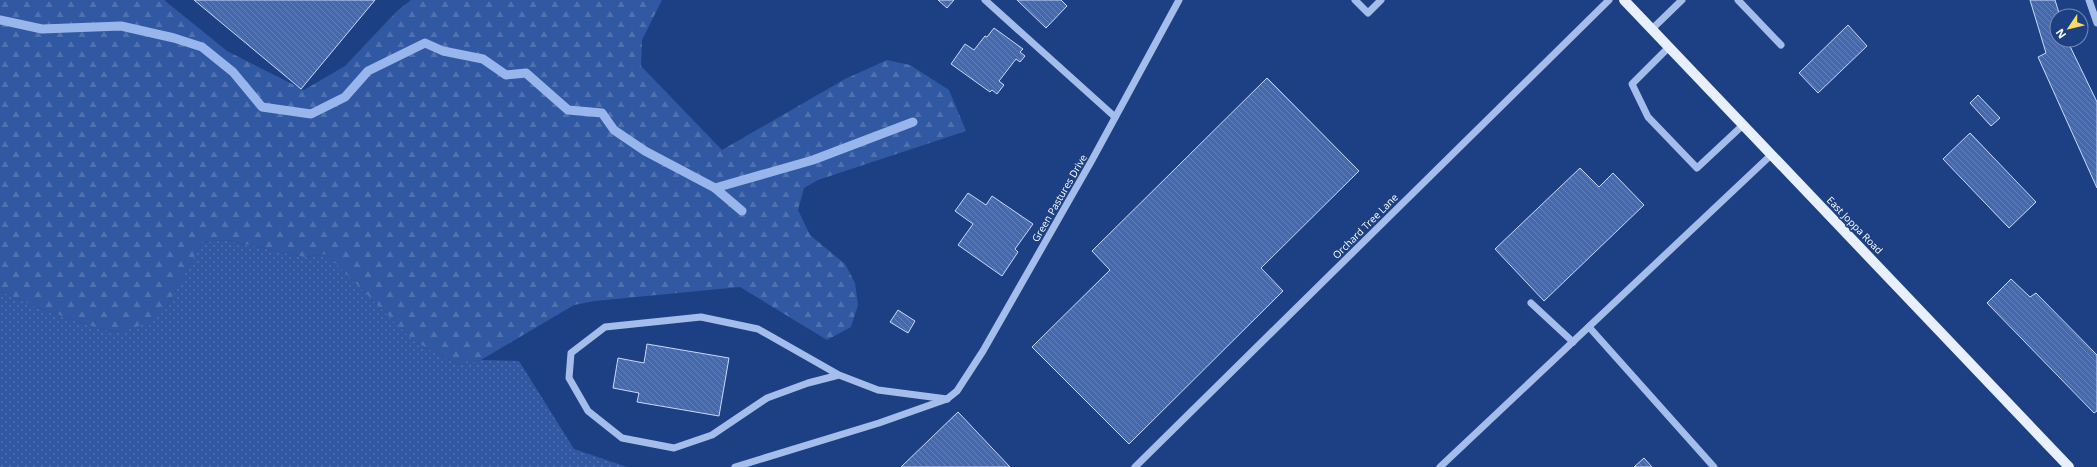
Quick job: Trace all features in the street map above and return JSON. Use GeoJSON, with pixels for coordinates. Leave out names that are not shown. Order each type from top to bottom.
{"type":"FeatureCollection","features":[{"type":"Feature","properties":{"kind":"main road","name":"East Joppa Road"},"geometry":{"type":"LineString","coordinates":[[1624,0],[2069,467]]}},
{"type":"Feature","properties":{"kind":"street"},"geometry":{"type":"LineString","coordinates":[[985,0],[1115,117]]}},
{"type":"Feature","properties":{"kind":"street","name":"Green Pastures Drive"},"geometry":{"type":"LineString","coordinates":[[947,399],[960,386],[983,351],[1179,0]]}},
{"type":"Feature","properties":{"kind":"street"},"geometry":{"type":"LineString","coordinates":[[1355,0],[1368,13],[1381,0]]}},
{"type":"Feature","properties":{"kind":"street","name":"Orchard Tree Lane"},"geometry":{"type":"LineString","coordinates":[[1135,467],[1609,0]]}},
{"type":"Feature","properties":{"kind":"street"},"geometry":{"type":"LineString","coordinates":[[1652,29],[1682,0]]}},
{"type":"Feature","properties":{"kind":"street"},"geometry":{"type":"LineString","coordinates":[[1738,0],[1781,45]]}},
{"type":"Feature","properties":{"kind":"street"},"geometry":{"type":"LineString","coordinates":[[2089,0],[2097,23]]}},
{"type":"Feature","properties":{"kind":"street"},"geometry":{"type":"LineString","coordinates":[[1669,47],[1632,84],[1648,117],[1697,168],[1743,125]]}},
{"type":"Feature","properties":{"kind":"street"},"geometry":{"type":"LineString","coordinates":[[1440,467],[1771,154]]}},
{"type":"Feature","properties":{"kind":"street"},"geometry":{"type":"LineString","coordinates":[[1531,303],[1573,342]]}},
{"type":"Feature","properties":{"kind":"street"},"geometry":{"type":"LineString","coordinates":[[839,375],[808,383],[767,398],[712,434],[674,448],[622,438],[588,411],[569,378],[570,353],[605,327],[701,318],[758,329],[839,375],[878,390],[947,399]]}},
{"type":"Feature","properties":{"kind":"street"},"geometry":{"type":"LineString","coordinates":[[1589,327],[1714,467]]}},
{"type":"Feature","properties":{"kind":"street"},"geometry":{"type":"LineString","coordinates":[[735,467],[879,423],[947,399]]}},
{"type":"Feature","properties":{"kind":"green space"},"geometry":{"type":"Polygon","coordinates":[[[0,0],[164,0],[227,51],[304,90],[345,66],[397,11],[411,0],[662,0],[642,40],[641,66],[722,150],[845,79],[887,60],[910,65],[949,90],[966,131],[818,180],[804,188],[798,210],[810,235],[845,264],[855,283],[858,305],[851,327],[827,340],[740,287],[595,301],[574,305],[481,360],[459,365],[414,341],[326,254],[304,257],[226,240],[202,242],[166,308],[144,324],[122,332],[100,329],[36,307],[0,291],[0,0]]]}},
{"type":"Feature","properties":{"kind":"green space"},"geometry":{"type":"Polygon","coordinates":[[[226,240],[304,257],[326,254],[414,341],[459,365],[481,360],[519,361],[574,449],[627,467],[0,467],[0,291],[36,307],[100,329],[122,332],[166,308],[202,242],[226,240]]]}},
{"type":"Feature","properties":{"kind":"building"},"geometry":{"type":"Polygon","coordinates":[[[194,0],[375,0],[301,89],[194,0]]]}},
{"type":"Feature","properties":{"kind":"building"},"geometry":{"type":"Polygon","coordinates":[[[938,0],[954,0],[947,8],[938,0]]]}},
{"type":"Feature","properties":{"kind":"building"},"geometry":{"type":"Polygon","coordinates":[[[1017,0],[1061,0],[1067,6],[1046,28],[1017,0]]]}},
{"type":"Feature","properties":{"kind":"building"},"geometry":{"type":"Polygon","coordinates":[[[2030,0],[2055,0],[2058,8],[2049,8],[2049,48],[2071,48],[2097,102],[2097,188],[2038,57],[2046,53],[2030,0]]]}},
{"type":"Feature","properties":{"kind":"building"},"geometry":{"type":"Polygon","coordinates":[[[1848,25],[1867,46],[1818,93],[1799,73],[1848,25]]]}},
{"type":"Feature","properties":{"kind":"building"},"geometry":{"type":"Polygon","coordinates":[[[994,28],[1023,49],[1020,52],[1025,56],[1020,62],[1016,59],[999,81],[1004,85],[997,94],[992,90],[990,92],[951,64],[965,44],[974,50],[985,36],[987,37],[994,28]]]}},
{"type":"Feature","properties":{"kind":"building"},"geometry":{"type":"Polygon","coordinates":[[[1267,78],[1359,171],[1261,268],[1283,291],[1129,444],[1032,347],[1110,270],[1092,251],[1267,78]]]}},
{"type":"Feature","properties":{"kind":"building"},"geometry":{"type":"Polygon","coordinates":[[[1978,95],[2000,118],[1991,126],[1970,103],[1978,95]]]}},
{"type":"Feature","properties":{"kind":"building"},"geometry":{"type":"Polygon","coordinates":[[[1970,133],[2036,202],[2009,228],[1943,159],[1970,133]]]}},
{"type":"Feature","properties":{"kind":"building"},"geometry":{"type":"Polygon","coordinates":[[[1580,168],[1599,187],[1613,173],[1644,205],[1544,301],[1495,249],[1580,168]]]}},
{"type":"Feature","properties":{"kind":"building"},"geometry":{"type":"Polygon","coordinates":[[[968,193],[986,205],[992,196],[1033,224],[1015,249],[1018,252],[1002,276],[958,245],[973,224],[955,211],[968,193]]]}},
{"type":"Feature","properties":{"kind":"building"},"geometry":{"type":"Polygon","coordinates":[[[2011,279],[2030,297],[2036,293],[2097,355],[2097,411],[2094,413],[1987,303],[2011,279]]]}},
{"type":"Feature","properties":{"kind":"building"},"geometry":{"type":"Polygon","coordinates":[[[898,310],[915,321],[908,333],[890,322],[898,310]]]}},
{"type":"Feature","properties":{"kind":"building"},"geometry":{"type":"Polygon","coordinates":[[[647,344],[729,358],[719,416],[637,402],[639,393],[613,388],[618,358],[644,363],[647,344]]]}},
{"type":"Feature","properties":{"kind":"building"},"geometry":{"type":"Polygon","coordinates":[[[958,412],[1010,467],[901,467],[958,412]]]}},
{"type":"Feature","properties":{"kind":"building"},"geometry":{"type":"Polygon","coordinates":[[[1644,458],[1652,467],[1634,467],[1644,458]]]}},
{"type":"Feature","properties":{"kind":"waterway"},"geometry":{"type":"LineString","coordinates":[[0,20],[42,29],[121,26],[174,38],[202,47],[233,72],[262,107],[311,114],[345,97],[368,71],[425,43],[443,51],[483,59],[506,75],[526,73],[568,110],[602,113],[614,130],[645,151],[715,188],[742,211]]}},
{"type":"Feature","properties":{"kind":"waterway"},"geometry":{"type":"LineString","coordinates":[[715,188],[813,160],[913,122]]}}]}
